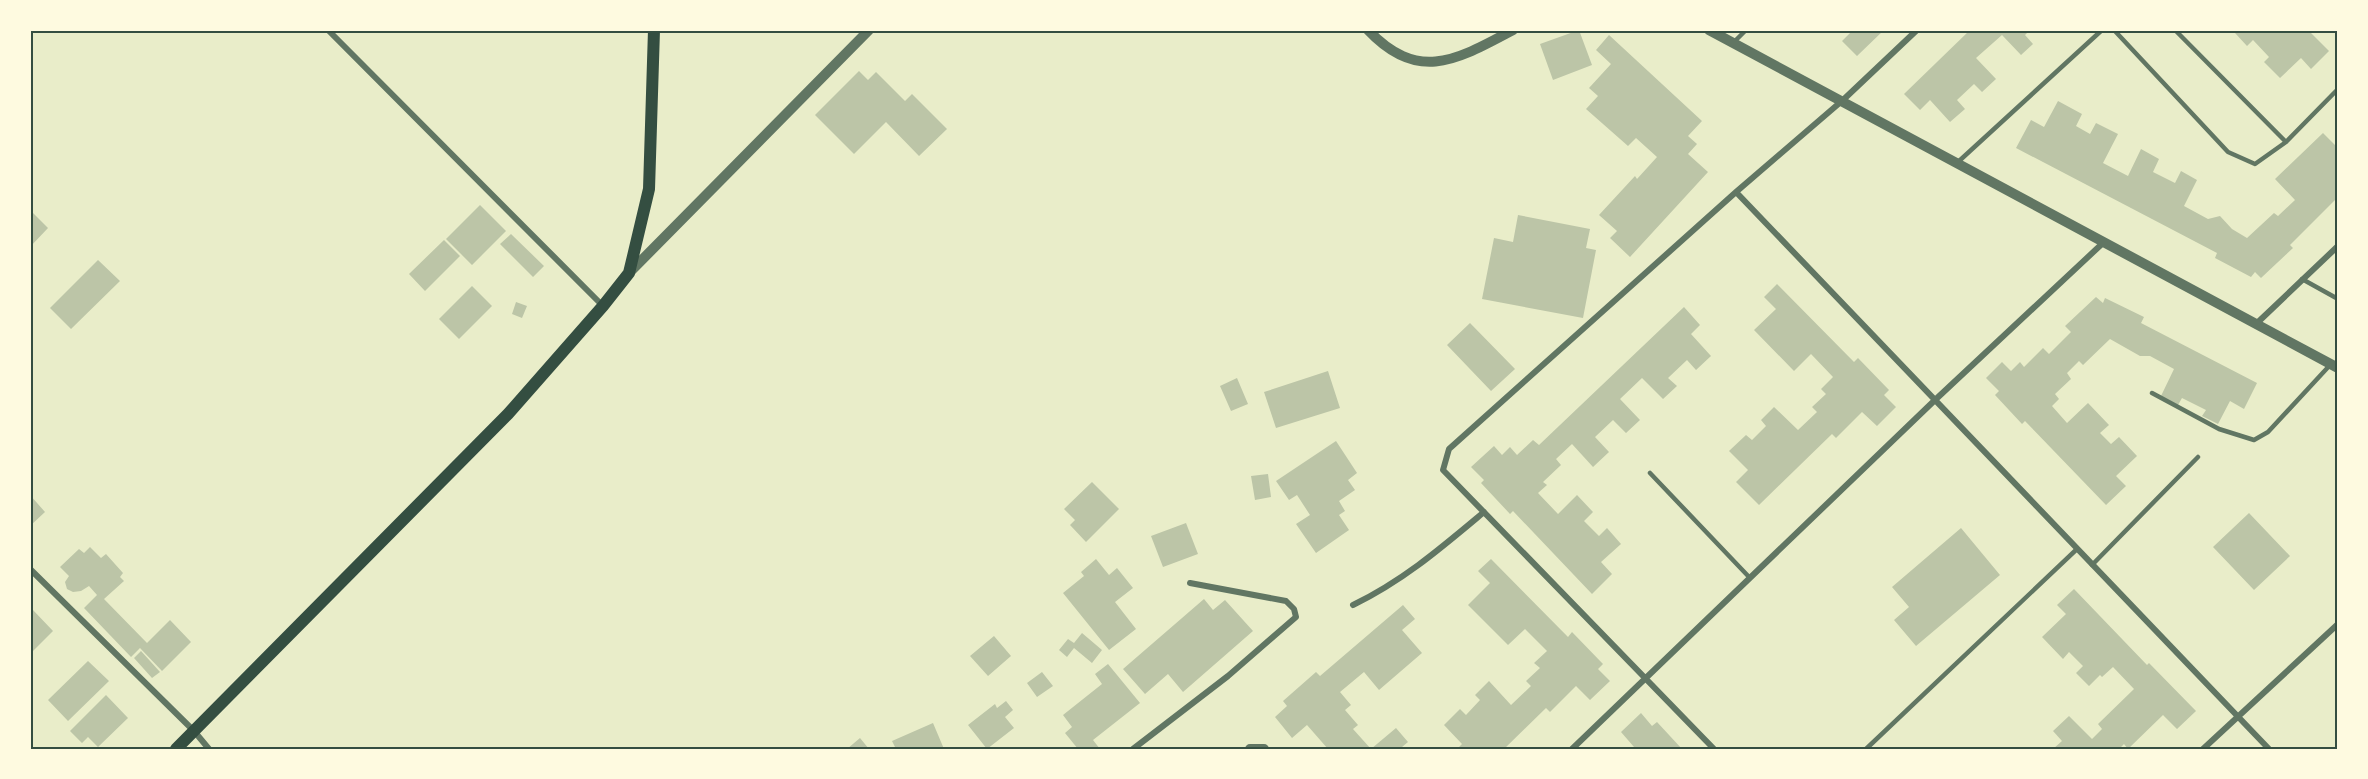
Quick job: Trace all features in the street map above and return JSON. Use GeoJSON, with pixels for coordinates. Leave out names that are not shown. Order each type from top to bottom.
{"type":"FeatureCollection","features":[{"type":"Feature","properties":{"kind":"main road"},"geometry":{"type":"LineString","coordinates":[[176,749],[508,414],[629,273],[649,189],[654,30]]}},
{"type":"Feature","properties":{"kind":"street"},"geometry":{"type":"LineString","coordinates":[[328,30],[603,306]]}},
{"type":"Feature","properties":{"kind":"street"},"geometry":{"type":"LineString","coordinates":[[629,273],[869,30]]}},
{"type":"Feature","properties":{"kind":"street"},"geometry":{"type":"LineString","coordinates":[[1368,30],[1409,60],[1438,63],[1469,53],[1513,30]]}},
{"type":"Feature","properties":{"kind":"street"},"geometry":{"type":"LineString","coordinates":[[1709,30],[2334,366]]}},
{"type":"Feature","properties":{"kind":"street"},"geometry":{"type":"LineString","coordinates":[[1714,749],[1443,471],[1449,449],[1843,100],[1917,30]]}},
{"type":"Feature","properties":{"kind":"street"},"geometry":{"type":"LineString","coordinates":[[1737,192],[2269,749]]}},
{"type":"Feature","properties":{"kind":"street"},"geometry":{"type":"LineString","coordinates":[[1572,749],[1935,400],[2105,241]]}},
{"type":"Feature","properties":{"kind":"street"},"geometry":{"type":"LineString","coordinates":[[2256,324],[2338,246]]}},
{"type":"Feature","properties":{"kind":"street"},"geometry":{"type":"LineString","coordinates":[[1353,605],[1381,592],[1416,569],[1484,512]]}},
{"type":"Feature","properties":{"kind":"street"},"geometry":{"type":"LineString","coordinates":[[30,569],[194,731],[209,749]]}},
{"type":"Feature","properties":{"kind":"street"},"geometry":{"type":"LineString","coordinates":[[1133,749],[1228,676],[1296,617],[1294,609],[1286,601],[1190,583]]}},
{"type":"Feature","properties":{"kind":"street"},"geometry":{"type":"LineString","coordinates":[[2203,749],[2338,624]]}},
{"type":"Feature","properties":{"kind":"street"},"geometry":{"type":"LineString","coordinates":[[1250,749],[1264,749]]}},
{"type":"Feature","properties":{"kind":"lane"},"geometry":{"type":"LineString","coordinates":[[1733,43],[1746,30]]}},
{"type":"Feature","properties":{"kind":"lane"},"geometry":{"type":"LineString","coordinates":[[1958,162],[2102,30]]}},
{"type":"Feature","properties":{"kind":"lane"},"geometry":{"type":"LineString","coordinates":[[2114,30],[2228,152],[2255,164],[2286,142],[2338,89]]}},
{"type":"Feature","properties":{"kind":"lane"},"geometry":{"type":"LineString","coordinates":[[2175,30],[2286,142]]}},
{"type":"Feature","properties":{"kind":"lane"},"geometry":{"type":"LineString","coordinates":[[2302,279],[2338,299]]}},
{"type":"Feature","properties":{"kind":"lane"},"geometry":{"type":"LineString","coordinates":[[2152,393],[2219,429],[2254,440],[2268,432],[2334,366]]}},
{"type":"Feature","properties":{"kind":"lane"},"geometry":{"type":"LineString","coordinates":[[2092,565],[2198,457]]}},
{"type":"Feature","properties":{"kind":"lane"},"geometry":{"type":"LineString","coordinates":[[1650,473],[1750,578]]}},
{"type":"Feature","properties":{"kind":"lane"},"geometry":{"type":"LineString","coordinates":[[1866,749],[2077,549]]}},
{"type":"Feature","properties":{"kind":"building"},"geometry":{"type":"Polygon","coordinates":[[[1579,30],[1592,65],[1553,80],[1540,44],[1579,30]]]}},
{"type":"Feature","properties":{"kind":"building"},"geometry":{"type":"Polygon","coordinates":[[[1853,30],[1884,30],[1857,56],[1842,41],[1853,30]]]}},
{"type":"Feature","properties":{"kind":"building"},"geometry":{"type":"Polygon","coordinates":[[[1970,30],[2030,30],[2025,35],[2033,44],[2021,55],[2002,35],[1976,58],[1996,79],[1982,92],[1974,84],[1957,100],[1965,109],[1950,122],[1930,100],[1920,110],[1904,94],[1970,30]]]}},
{"type":"Feature","properties":{"kind":"building"},"geometry":{"type":"Polygon","coordinates":[[[2238,30],[2308,30],[2329,51],[2311,69],[2301,58],[2280,78],[2264,62],[2269,57],[2253,40],[2247,46],[2235,33],[2238,30]]]}},
{"type":"Feature","properties":{"kind":"building"},"geometry":{"type":"Polygon","coordinates":[[[1609,35],[1702,121],[1688,136],[1697,144],[1688,154],[1708,172],[1630,257],[1610,238],[1617,231],[1599,215],[1635,176],[1637,179],[1657,157],[1636,138],[1628,146],[1586,109],[1598,96],[1589,88],[1611,64],[1596,50],[1609,35]]]}},
{"type":"Feature","properties":{"kind":"building"},"geometry":{"type":"Polygon","coordinates":[[[859,71],[868,80],[876,72],[905,101],[912,94],[947,129],[919,156],[886,122],[854,154],[815,115],[859,71]]]}},
{"type":"Feature","properties":{"kind":"building"},"geometry":{"type":"Polygon","coordinates":[[[2058,101],[2082,114],[2076,126],[2090,134],[2096,123],[2118,134],[2103,163],[2128,176],[2141,149],[2159,159],[2153,172],[2175,183],[2181,171],[2197,180],[2184,206],[2208,219],[2220,216],[2232,229],[2247,238],[2274,213],[2278,216],[2295,200],[2275,179],[2323,133],[2338,148],[2338,197],[2290,245],[2293,248],[2261,278],[2255,272],[2251,277],[2215,258],[2217,253],[2016,148],[2031,120],[2044,127],[2058,101]]]}},
{"type":"Feature","properties":{"kind":"building"},"geometry":{"type":"Polygon","coordinates":[[[480,205],[506,231],[472,265],[446,239],[480,205]]]}},
{"type":"Feature","properties":{"kind":"building"},"geometry":{"type":"Polygon","coordinates":[[[30,210],[48,228],[30,247],[30,210]]]}},
{"type":"Feature","properties":{"kind":"building"},"geometry":{"type":"Polygon","coordinates":[[[1518,215],[1590,229],[1586,248],[1596,250],[1583,318],[1482,299],[1494,238],[1513,242],[1518,215]]]}},
{"type":"Feature","properties":{"kind":"building"},"geometry":{"type":"Polygon","coordinates":[[[511,234],[544,266],[533,277],[500,244],[511,234]]]}},
{"type":"Feature","properties":{"kind":"building"},"geometry":{"type":"Polygon","coordinates":[[[444,240],[460,256],[425,291],[409,274],[444,240]]]}},
{"type":"Feature","properties":{"kind":"building"},"geometry":{"type":"Polygon","coordinates":[[[98,260],[120,281],[71,329],[50,308],[98,260]]]}},
{"type":"Feature","properties":{"kind":"building"},"geometry":{"type":"Polygon","coordinates":[[[1777,284],[1854,362],[1858,358],[1889,390],[1884,395],[1896,407],[1877,426],[1862,412],[1836,438],[1832,434],[1759,505],[1736,482],[1748,470],[1729,451],[1746,435],[1752,440],[1766,426],[1761,420],[1774,407],[1798,430],[1817,412],[1812,407],[1826,394],[1821,389],[1833,377],[1811,354],[1794,371],[1754,330],[1776,309],[1764,297],[1777,284]]]}},
{"type":"Feature","properties":{"kind":"building"},"geometry":{"type":"Polygon","coordinates":[[[472,286],[492,306],[459,339],[439,319],[472,286]]]}},
{"type":"Feature","properties":{"kind":"building"},"geometry":{"type":"Polygon","coordinates":[[[2096,297],[2103,303],[2105,298],[2144,317],[2141,323],[2257,383],[2244,409],[2230,401],[2218,424],[2202,416],[2206,410],[2182,398],[2178,405],[2161,396],[2174,369],[2150,356],[2140,356],[2110,339],[2083,365],[2079,361],[2067,373],[2071,379],[2055,394],[2059,399],[2052,406],[2067,423],[2088,403],[2109,425],[2100,433],[2111,444],[2119,437],[2137,456],[2116,476],[2126,486],[2106,505],[2025,421],[2022,424],[1995,395],[1999,391],[1986,378],[2002,362],[2011,371],[2020,362],[2024,367],[2043,348],[2049,354],[2071,332],[2065,326],[2096,297]]]}},
{"type":"Feature","properties":{"kind":"building"},"geometry":{"type":"Polygon","coordinates":[[[516,302],[527,306],[522,318],[512,314],[516,302]]]}},
{"type":"Feature","properties":{"kind":"building"},"geometry":{"type":"Polygon","coordinates":[[[1684,307],[1700,325],[1691,334],[1711,356],[1696,370],[1687,360],[1668,378],[1677,386],[1663,399],[1642,378],[1620,399],[1640,420],[1626,433],[1613,420],[1595,437],[1609,452],[1593,467],[1572,444],[1556,459],[1561,465],[1543,482],[1547,485],[1538,493],[1558,514],[1577,495],[1593,512],[1584,521],[1599,536],[1607,528],[1621,544],[1601,562],[1612,574],[1592,594],[1513,511],[1510,514],[1481,483],[1484,480],[1471,467],[1494,446],[1502,455],[1510,447],[1517,455],[1533,440],[1539,445],[1684,307]]]}},
{"type":"Feature","properties":{"kind":"building"},"geometry":{"type":"Polygon","coordinates":[[[1470,323],[1515,369],[1491,391],[1447,345],[1470,323]]]}},
{"type":"Feature","properties":{"kind":"building"},"geometry":{"type":"Polygon","coordinates":[[[1328,371],[1340,408],[1276,428],[1264,392],[1328,371]]]}},
{"type":"Feature","properties":{"kind":"building"},"geometry":{"type":"Polygon","coordinates":[[[1237,378],[1248,404],[1231,411],[1220,386],[1237,378]]]}},
{"type":"Feature","properties":{"kind":"building"},"geometry":{"type":"Polygon","coordinates":[[[1336,441],[1357,473],[1348,480],[1355,490],[1339,501],[1345,511],[1339,515],[1349,530],[1316,553],[1296,524],[1310,515],[1297,495],[1289,500],[1276,481],[1336,441]]]}},
{"type":"Feature","properties":{"kind":"building"},"geometry":{"type":"Polygon","coordinates":[[[1268,474],[1271,497],[1255,500],[1251,476],[1268,474]]]}},
{"type":"Feature","properties":{"kind":"building"},"geometry":{"type":"Polygon","coordinates":[[[1092,482],[1119,509],[1086,542],[1070,525],[1075,520],[1064,509],[1092,482]]]}},
{"type":"Feature","properties":{"kind":"building"},"geometry":{"type":"Polygon","coordinates":[[[30,495],[45,512],[30,526],[30,495]]]}},
{"type":"Feature","properties":{"kind":"building"},"geometry":{"type":"Polygon","coordinates":[[[2249,513],[2290,556],[2254,590],[2213,547],[2249,513]]]}},
{"type":"Feature","properties":{"kind":"building"},"geometry":{"type":"Polygon","coordinates":[[[1186,523],[1198,554],[1163,567],[1151,536],[1186,523]]]}},
{"type":"Feature","properties":{"kind":"building"},"geometry":{"type":"Polygon","coordinates":[[[1961,528],[2000,575],[1916,646],[1894,620],[1909,607],[1892,587],[1961,528]]]}},
{"type":"Feature","properties":{"kind":"building"},"geometry":{"type":"Polygon","coordinates":[[[90,547],[101,558],[106,554],[123,573],[120,577],[124,581],[104,599],[147,643],[170,620],[191,642],[162,671],[140,648],[131,657],[84,608],[97,595],[89,586],[81,591],[73,592],[67,589],[65,582],[69,576],[60,567],[79,549],[84,553],[90,547]]]}},
{"type":"Feature","properties":{"kind":"building"},"geometry":{"type":"Polygon","coordinates":[[[1096,559],[1109,575],[1117,568],[1133,588],[1115,602],[1136,629],[1109,650],[1063,593],[1084,576],[1081,572],[1096,559]]]}},
{"type":"Feature","properties":{"kind":"building"},"geometry":{"type":"Polygon","coordinates":[[[1491,559],[1568,637],[1572,632],[1603,664],[1598,669],[1610,681],[1590,700],[1576,686],[1550,712],[1546,708],[1504,749],[1457,749],[1462,744],[1444,725],[1460,709],[1466,715],[1480,700],[1475,695],[1489,681],[1511,705],[1531,686],[1526,681],[1540,668],[1534,663],[1547,651],[1525,629],[1508,645],[1468,605],[1490,583],[1478,571],[1491,559]]]}},
{"type":"Feature","properties":{"kind":"building"},"geometry":{"type":"Polygon","coordinates":[[[2074,589],[2147,665],[2149,663],[2196,711],[2177,729],[2163,715],[2128,749],[2124,744],[2119,749],[2053,749],[2062,741],[2053,731],[2069,716],[2092,739],[2102,729],[2098,724],[2134,689],[2113,667],[2089,686],[2076,673],[2083,666],[2069,652],[2063,659],[2042,637],[2066,614],[2057,605],[2074,589]]]}},
{"type":"Feature","properties":{"kind":"building"},"geometry":{"type":"Polygon","coordinates":[[[1204,599],[1213,610],[1225,600],[1253,631],[1183,692],[1168,674],[1145,694],[1123,669],[1204,599]]]}},
{"type":"Feature","properties":{"kind":"building"},"geometry":{"type":"Polygon","coordinates":[[[1403,605],[1415,619],[1402,630],[1422,653],[1379,690],[1364,672],[1340,692],[1351,705],[1345,710],[1358,725],[1353,729],[1371,749],[1328,749],[1307,725],[1292,738],[1275,717],[1287,706],[1283,701],[1316,672],[1320,676],[1403,605]]]}},
{"type":"Feature","properties":{"kind":"building"},"geometry":{"type":"Polygon","coordinates":[[[33,610],[53,631],[30,654],[30,614],[33,610]]]}},
{"type":"Feature","properties":{"kind":"building"},"geometry":{"type":"Polygon","coordinates":[[[1082,633],[1102,650],[1092,663],[1074,648],[1067,657],[1059,650],[1068,639],[1074,643],[1082,633]]]}},
{"type":"Feature","properties":{"kind":"building"},"geometry":{"type":"Polygon","coordinates":[[[994,636],[1011,656],[988,676],[970,656],[994,636]]]}},
{"type":"Feature","properties":{"kind":"building"},"geometry":{"type":"Polygon","coordinates":[[[141,651],[160,672],[152,678],[134,658],[141,651]]]}},
{"type":"Feature","properties":{"kind":"building"},"geometry":{"type":"Polygon","coordinates":[[[88,661],[109,681],[68,721],[48,700],[88,661]]]}},
{"type":"Feature","properties":{"kind":"building"},"geometry":{"type":"Polygon","coordinates":[[[1108,664],[1140,703],[1093,740],[1100,749],[1078,749],[1065,733],[1072,727],[1063,715],[1102,684],[1095,674],[1108,664]]]}},
{"type":"Feature","properties":{"kind":"building"},"geometry":{"type":"Polygon","coordinates":[[[1042,672],[1053,686],[1037,697],[1027,683],[1042,672]]]}},
{"type":"Feature","properties":{"kind":"building"},"geometry":{"type":"Polygon","coordinates":[[[106,695],[128,718],[98,747],[88,737],[82,743],[70,731],[106,695]]]}},
{"type":"Feature","properties":{"kind":"building"},"geometry":{"type":"Polygon","coordinates":[[[1006,701],[1013,710],[1005,717],[1014,728],[987,749],[968,725],[995,704],[997,708],[1006,701]]]}},
{"type":"Feature","properties":{"kind":"building"},"geometry":{"type":"Polygon","coordinates":[[[1641,713],[1652,726],[1657,722],[1682,749],[1632,749],[1634,747],[1621,732],[1641,713]]]}},
{"type":"Feature","properties":{"kind":"building"},"geometry":{"type":"Polygon","coordinates":[[[933,723],[944,749],[896,749],[892,741],[933,723]]]}},
{"type":"Feature","properties":{"kind":"building"},"geometry":{"type":"Polygon","coordinates":[[[1396,728],[1408,742],[1402,747],[1404,749],[1371,749],[1396,728]]]}},
{"type":"Feature","properties":{"kind":"building"},"geometry":{"type":"Polygon","coordinates":[[[860,738],[869,749],[847,749],[860,738]]]}}]}
